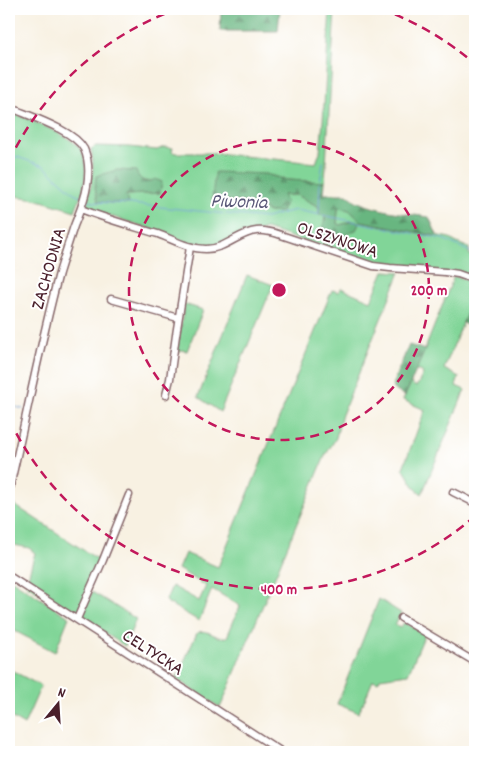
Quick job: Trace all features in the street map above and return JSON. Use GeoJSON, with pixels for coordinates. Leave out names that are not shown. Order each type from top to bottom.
{"type":"FeatureCollection","features":[{"type":"Feature","properties":{"kind":"street","name":"ZACHODNIA"},"geometry":{"type":"LineString","coordinates":[[9,107],[63,131],[80,143],[88,162],[88,179],[84,198],[59,272],[9,491]]}},
{"type":"Feature","properties":{"kind":"street","name":"OLSZYNOWA"},"geometry":{"type":"LineString","coordinates":[[80,209],[190,247],[213,248],[226,245],[251,232],[262,231],[373,266],[453,273],[475,280]]}},
{"type":"Feature","properties":{"kind":"street"},"geometry":{"type":"LineString","coordinates":[[166,395],[190,247]]}},
{"type":"Feature","properties":{"kind":"street"},"geometry":{"type":"LineString","coordinates":[[111,299],[178,318]]}},
{"type":"Feature","properties":{"kind":"street"},"geometry":{"type":"LineString","coordinates":[[453,492],[475,503]]}},
{"type":"Feature","properties":{"kind":"street"},"geometry":{"type":"LineString","coordinates":[[77,619],[129,495]]}},
{"type":"Feature","properties":{"kind":"street","name":"CELTYCKA"},"geometry":{"type":"LineString","coordinates":[[9,576],[282,752]]}},
{"type":"Feature","properties":{"kind":"street"},"geometry":{"type":"LineString","coordinates":[[402,618],[475,662]]}},
{"type":"Feature","properties":{"kind":"green space"},"geometry":{"type":"Polygon","coordinates":[[[221,9],[280,9],[278,31],[220,31],[221,9]]]}},
{"type":"Feature","properties":{"kind":"green space"},"geometry":{"type":"Polygon","coordinates":[[[330,9],[335,9],[325,182],[287,180],[265,174],[212,198],[255,203],[269,212],[281,211],[282,195],[297,195],[319,207],[320,215],[325,216],[324,227],[343,236],[350,231],[353,221],[340,225],[337,224],[338,208],[349,209],[361,221],[450,238],[469,248],[469,254],[475,258],[475,277],[375,264],[266,229],[219,244],[206,246],[193,244],[88,209],[86,205],[92,177],[91,149],[96,146],[157,150],[164,147],[173,148],[172,152],[176,153],[211,153],[316,163],[320,152],[330,9]],[[138,176],[126,195],[160,193],[152,181],[144,181],[138,176]]]}},
{"type":"Feature","properties":{"kind":"green space"},"geometry":{"type":"Polygon","coordinates":[[[9,111],[59,133],[76,144],[81,150],[85,163],[85,176],[83,192],[75,211],[35,199],[9,195],[9,111]]]}},
{"type":"Feature","properties":{"kind":"green space"},"geometry":{"type":"Polygon","coordinates":[[[117,170],[136,171],[143,181],[149,182],[155,179],[162,182],[160,193],[126,195],[128,204],[98,202],[95,188],[96,176],[117,170]]]}},
{"type":"Feature","properties":{"kind":"green space"},"geometry":{"type":"Polygon","coordinates":[[[215,172],[265,174],[287,180],[325,182],[324,194],[347,194],[356,201],[373,207],[392,212],[429,217],[437,235],[361,221],[349,210],[338,208],[337,224],[340,225],[353,221],[360,222],[356,230],[342,236],[333,237],[325,231],[325,216],[319,215],[319,207],[297,195],[283,195],[286,202],[281,212],[269,212],[255,203],[212,199],[215,172]]]}},
{"type":"Feature","properties":{"kind":"green space"},"geometry":{"type":"Polygon","coordinates":[[[384,271],[400,272],[341,417],[336,438],[325,456],[219,707],[176,679],[197,633],[208,632],[219,637],[227,637],[240,606],[212,589],[199,621],[166,600],[172,586],[199,601],[206,586],[178,569],[185,553],[218,567],[332,290],[339,292],[341,288],[371,301],[384,271]]]}},
{"type":"Feature","properties":{"kind":"green space"},"geometry":{"type":"Polygon","coordinates":[[[247,275],[273,285],[220,412],[198,397],[247,275]]]}},
{"type":"Feature","properties":{"kind":"green space"},"geometry":{"type":"Polygon","coordinates":[[[454,276],[475,283],[475,293],[444,369],[459,377],[456,386],[465,390],[422,494],[415,488],[403,468],[425,410],[403,400],[411,383],[417,386],[423,374],[421,371],[415,371],[454,276]]]}},
{"type":"Feature","properties":{"kind":"green space"},"geometry":{"type":"Polygon","coordinates":[[[475,293],[475,330],[463,323],[475,293]]]}},
{"type":"Feature","properties":{"kind":"green space"},"geometry":{"type":"Polygon","coordinates":[[[184,304],[203,310],[187,351],[181,350],[177,353],[184,304]]]}},
{"type":"Feature","properties":{"kind":"green space"},"geometry":{"type":"Polygon","coordinates":[[[409,345],[425,350],[405,396],[393,389],[392,385],[409,345]]]}},
{"type":"Feature","properties":{"kind":"green space"},"geometry":{"type":"Polygon","coordinates":[[[10,502],[100,561],[77,616],[26,584],[35,553],[29,548],[9,544],[10,502]]]}},
{"type":"Feature","properties":{"kind":"green space"},"geometry":{"type":"Polygon","coordinates":[[[9,578],[69,617],[55,652],[9,628],[9,578]]]}},
{"type":"Feature","properties":{"kind":"green space"},"geometry":{"type":"Polygon","coordinates":[[[92,592],[136,619],[125,646],[92,625],[91,621],[81,618],[92,592]]]}},
{"type":"Feature","properties":{"kind":"green space"},"geometry":{"type":"Polygon","coordinates":[[[379,599],[401,613],[395,625],[400,628],[405,623],[425,634],[408,674],[380,678],[378,682],[373,680],[359,713],[337,704],[379,599]]]}},
{"type":"Feature","properties":{"kind":"green space"},"geometry":{"type":"Polygon","coordinates":[[[9,669],[41,686],[24,725],[9,716],[9,669]]]}},
{"type":"Feature","properties":{"kind":"waterway","name":"Piwonia"},"geometry":{"type":"LineString","coordinates":[[9,157],[17,157],[44,166],[74,193],[83,197]]}},
{"type":"Feature","properties":{"kind":"waterway"},"geometry":{"type":"LineString","coordinates":[[319,213],[323,162]]}},
{"type":"Feature","properties":{"kind":"waterway","name":"Piwonia"},"geometry":{"type":"LineString","coordinates":[[86,199],[93,202],[131,204],[266,218],[296,210],[443,239],[475,254]]}},
{"type":"Feature","properties":{"kind":"waterway"},"geometry":{"type":"LineString","coordinates":[[9,405],[23,409]]}}]}
